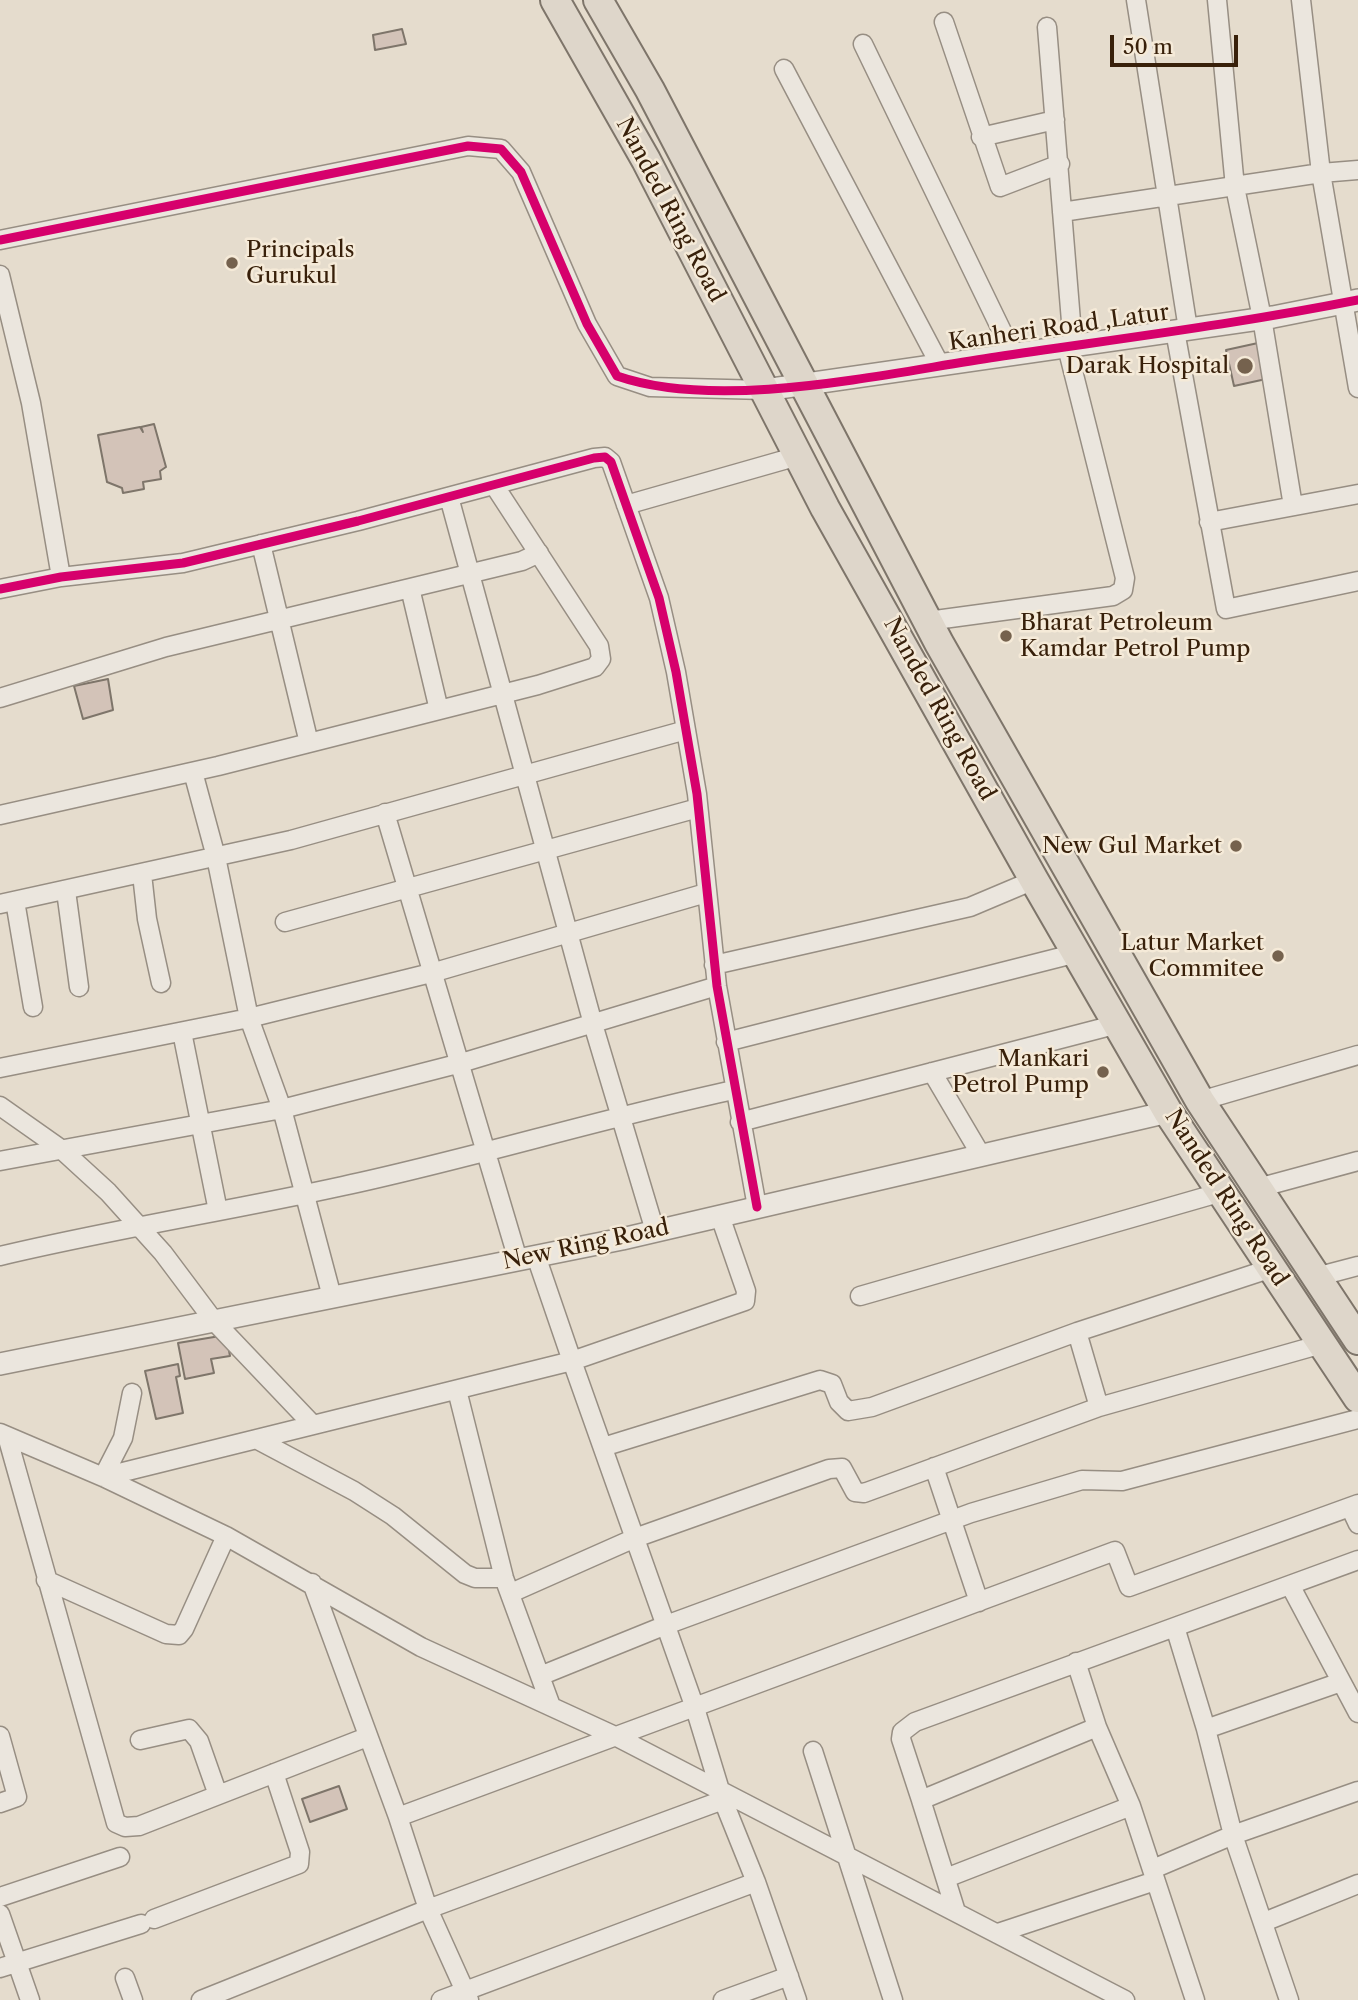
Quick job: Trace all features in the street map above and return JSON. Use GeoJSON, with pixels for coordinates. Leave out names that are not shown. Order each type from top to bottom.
{"type":"FeatureCollection","features":[{"type":"Feature","properties":{"kind":"highway","name":"Nanded Ring Road"},"geometry":{"type":"LineString","coordinates":[[555,0],[646,160],[798,456],[1034,880],[1168,1112],[1358,1398]]}},
{"type":"Feature","properties":{"kind":"highway"},"geometry":{"type":"LineString","coordinates":[[598,0],[650,90],[928,621],[1200,1101],[1358,1340]]}},
{"type":"Feature","properties":{"kind":"street"},"geometry":{"type":"LineString","coordinates":[[1136,0],[1167,197],[1181,330],[1209,522],[1226,608],[1358,581]]}},
{"type":"Feature","properties":{"kind":"street"},"geometry":{"type":"LineString","coordinates":[[1217,0],[1235,187],[1262,318],[1293,506]]}},
{"type":"Feature","properties":{"kind":"street"},"geometry":{"type":"LineString","coordinates":[[1301,0],[1321,173],[1350,302],[1358,388]]}},
{"type":"Feature","properties":{"kind":"street"},"geometry":{"type":"LineString","coordinates":[[944,22],[1000,187],[1060,164]]}},
{"type":"Feature","properties":{"kind":"street"},"geometry":{"type":"LineString","coordinates":[[928,621],[1113,596],[1124,590],[1125,578],[1070,346],[1060,164],[1047,27]]}},
{"type":"Feature","properties":{"kind":"street"},"geometry":{"type":"LineString","coordinates":[[863,44],[1013,354]]}},
{"type":"Feature","properties":{"kind":"street"},"geometry":{"type":"LineString","coordinates":[[783,69],[940,365]]}},
{"type":"Feature","properties":{"kind":"street"},"geometry":{"type":"LineString","coordinates":[[981,137],[1055,121]]}},
{"type":"Feature","properties":{"kind":"street"},"geometry":{"type":"LineString","coordinates":[[0,240],[468,146],[501,149],[521,172],[587,324],[617,376],[650,387],[765,390]]}},
{"type":"Feature","properties":{"kind":"street"},"geometry":{"type":"LineString","coordinates":[[1062,212],[1321,173],[1358,170]]}},
{"type":"Feature","properties":{"kind":"street"},"geometry":{"type":"LineString","coordinates":[[0,275],[31,402],[61,577]]}},
{"type":"Feature","properties":{"kind":"street","name":"Kanheri Road ,Latur"},"geometry":{"type":"LineString","coordinates":[[765,390],[1262,318],[1350,302]]}},
{"type":"Feature","properties":{"kind":"street"},"geometry":{"type":"LineString","coordinates":[[626,505],[798,456]]}},
{"type":"Feature","properties":{"kind":"street"},"geometry":{"type":"LineString","coordinates":[[0,589],[61,577],[183,563],[605,457],[611,462],[659,598],[698,808],[717,986],[757,1207]]}},
{"type":"Feature","properties":{"kind":"street"},"geometry":{"type":"LineString","coordinates":[[0,815],[193,772],[504,694],[595,667],[601,659],[599,646],[494,485]]}},
{"type":"Feature","properties":{"kind":"street"},"geometry":{"type":"LineString","coordinates":[[1209,522],[1358,494]]}},
{"type":"Feature","properties":{"kind":"street"},"geometry":{"type":"LineString","coordinates":[[449,497],[593,1024],[655,1231]]}},
{"type":"Feature","properties":{"kind":"street"},"geometry":{"type":"LineString","coordinates":[[261,544],[309,743]]}},
{"type":"Feature","properties":{"kind":"street"},"geometry":{"type":"LineString","coordinates":[[0,698],[166,647],[522,561],[539,553]]}},
{"type":"Feature","properties":{"kind":"street"},"geometry":{"type":"LineString","coordinates":[[411,588],[439,710]]}},
{"type":"Feature","properties":{"kind":"street"},"geometry":{"type":"LineString","coordinates":[[33,1007],[8,903],[216,857],[685,730]]}},
{"type":"Feature","properties":{"kind":"street"},"geometry":{"type":"LineString","coordinates":[[193,772],[216,857],[249,1018],[282,1109],[332,1297]]}},
{"type":"Feature","properties":{"kind":"street"},"geometry":{"type":"LineString","coordinates":[[285,922],[547,852],[698,808]]}},
{"type":"Feature","properties":{"kind":"street"},"geometry":{"type":"LineString","coordinates":[[386,813],[435,972],[485,1153],[572,1361],[695,1708],[722,1796],[756,1882],[797,2000]]}},
{"type":"Feature","properties":{"kind":"street"},"geometry":{"type":"LineString","coordinates":[[142,874],[147,919],[161,984]]}},
{"type":"Feature","properties":{"kind":"street"},"geometry":{"type":"LineString","coordinates":[[714,965],[970,908],[1034,880]]}},
{"type":"Feature","properties":{"kind":"street"},"geometry":{"type":"LineString","coordinates":[[66,891],[79,986]]}},
{"type":"Feature","properties":{"kind":"street"},"geometry":{"type":"LineString","coordinates":[[0,1068],[249,1018],[435,972],[706,893]]}},
{"type":"Feature","properties":{"kind":"street"},"geometry":{"type":"LineString","coordinates":[[726,1042],[1077,953]]}},
{"type":"Feature","properties":{"kind":"street"},"geometry":{"type":"LineString","coordinates":[[0,1161],[282,1109],[461,1063],[717,986]]}},
{"type":"Feature","properties":{"kind":"street"},"geometry":{"type":"LineString","coordinates":[[740,1122],[1118,1024]]}},
{"type":"Feature","properties":{"kind":"street"},"geometry":{"type":"LineString","coordinates":[[183,1032],[218,1210]]}},
{"type":"Feature","properties":{"kind":"street"},"geometry":{"type":"LineString","coordinates":[[1200,1101],[1358,1055]]}},
{"type":"Feature","properties":{"kind":"street"},"geometry":{"type":"LineString","coordinates":[[932,1072],[981,1155]]}},
{"type":"Feature","properties":{"kind":"street"},"geometry":{"type":"LineString","coordinates":[[0,1256],[305,1194],[485,1153],[620,1115],[734,1090]]}},
{"type":"Feature","properties":{"kind":"street"},"geometry":{"type":"LineString","coordinates":[[0,1106],[61,1149],[139,1226],[206,1307],[214,1321],[313,1425]]}},
{"type":"Feature","properties":{"kind":"street","name":"New Ring Road"},"geometry":{"type":"LineString","coordinates":[[0,1364],[655,1231],[1168,1112]]}},
{"type":"Feature","properties":{"kind":"street"},"geometry":{"type":"LineString","coordinates":[[1258,1188],[1358,1161]]}},
{"type":"Feature","properties":{"kind":"street"},"geometry":{"type":"LineString","coordinates":[[860,1296],[1222,1192]]}},
{"type":"Feature","properties":{"kind":"street"},"geometry":{"type":"LineString","coordinates":[[103,1477],[572,1361],[744,1301],[746,1291],[720,1216]]}},
{"type":"Feature","properties":{"kind":"street"},"geometry":{"type":"LineString","coordinates":[[1316,1277],[1358,1266]]}},
{"type":"Feature","properties":{"kind":"street"},"geometry":{"type":"LineString","coordinates":[[603,1447],[820,1380],[832,1384],[843,1408],[854,1412],[1077,1332],[1272,1268]]}},
{"type":"Feature","properties":{"kind":"street"},"geometry":{"type":"LineString","coordinates":[[1077,1332],[1099,1407]]}},
{"type":"Feature","properties":{"kind":"street"},"geometry":{"type":"LineString","coordinates":[[256,1439],[364,1497],[393,1516],[465,1574],[508,1586],[838,1467],[847,1472],[853,1490],[858,1494],[1099,1407],[1322,1345]]}},
{"type":"Feature","properties":{"kind":"street"},"geometry":{"type":"LineString","coordinates":[[457,1390],[508,1586],[551,1706]]}},
{"type":"Feature","properties":{"kind":"street"},"geometry":{"type":"LineString","coordinates":[[103,1477],[123,1438],[132,1393]]}},
{"type":"Feature","properties":{"kind":"street"},"geometry":{"type":"LineString","coordinates":[[540,1676],[666,1625],[953,1520],[1082,1480],[1122,1481],[1358,1419]]}},
{"type":"Feature","properties":{"kind":"street"},"geometry":{"type":"LineString","coordinates":[[3,1435],[103,1477],[226,1536],[421,1647],[615,1736],[722,1796],[998,1933],[1125,2000]]}},
{"type":"Feature","properties":{"kind":"street"},"geometry":{"type":"LineString","coordinates":[[3,1435],[116,1823],[125,1828],[139,1826],[367,1737]]}},
{"type":"Feature","properties":{"kind":"street"},"geometry":{"type":"LineString","coordinates":[[933,1467],[979,1602]]}},
{"type":"Feature","properties":{"kind":"street"},"geometry":{"type":"LineString","coordinates":[[398,1817],[1115,1551],[1129,1587],[1354,1505],[1358,1524]]}},
{"type":"Feature","properties":{"kind":"street"},"geometry":{"type":"LineString","coordinates":[[46,1580],[166,1634],[179,1634],[184,1629],[226,1536]]}},
{"type":"Feature","properties":{"kind":"street"},"geometry":{"type":"LineString","coordinates":[[956,1912],[901,1740],[906,1727],[1358,1560]]}},
{"type":"Feature","properties":{"kind":"street"},"geometry":{"type":"LineString","coordinates":[[312,1583],[398,1817],[428,1909],[467,1995]]}},
{"type":"Feature","properties":{"kind":"street"},"geometry":{"type":"LineString","coordinates":[[1290,1585],[1358,1713]]}},
{"type":"Feature","properties":{"kind":"street"},"geometry":{"type":"LineString","coordinates":[[1175,1627],[1206,1730],[1233,1835],[1289,2000]]}},
{"type":"Feature","properties":{"kind":"street"},"geometry":{"type":"LineString","coordinates":[[1076,1662],[1097,1727],[1131,1806],[1195,2000]]}},
{"type":"Feature","properties":{"kind":"street"},"geometry":{"type":"LineString","coordinates":[[1206,1730],[1341,1682]]}},
{"type":"Feature","properties":{"kind":"street"},"geometry":{"type":"LineString","coordinates":[[921,1800],[1097,1727]]}},
{"type":"Feature","properties":{"kind":"street"},"geometry":{"type":"LineString","coordinates":[[140,1740],[182,1729],[195,1733],[218,1795]]}},
{"type":"Feature","properties":{"kind":"street"},"geometry":{"type":"LineString","coordinates":[[0,1736],[17,1797],[0,1803]]}},
{"type":"Feature","properties":{"kind":"street"},"geometry":{"type":"LineString","coordinates":[[813,1751],[893,2000]]}},
{"type":"Feature","properties":{"kind":"street"},"geometry":{"type":"LineString","coordinates":[[8,1966],[147,1921],[299,1864],[300,1852],[274,1773]]}},
{"type":"Feature","properties":{"kind":"street"},"geometry":{"type":"LineString","coordinates":[[998,1933],[1154,1875],[1233,1835],[1358,1791]]}},
{"type":"Feature","properties":{"kind":"street"},"geometry":{"type":"LineString","coordinates":[[201,2000],[722,1796]]}},
{"type":"Feature","properties":{"kind":"street"},"geometry":{"type":"LineString","coordinates":[[946,1878],[1131,1806]]}},
{"type":"Feature","properties":{"kind":"street"},"geometry":{"type":"LineString","coordinates":[[0,1897],[120,1857]]}},
{"type":"Feature","properties":{"kind":"street"},"geometry":{"type":"LineString","coordinates":[[441,2000],[467,1995],[756,1882]]}},
{"type":"Feature","properties":{"kind":"street"},"geometry":{"type":"LineString","coordinates":[[1264,1922],[1358,1884]]}},
{"type":"Feature","properties":{"kind":"street"},"geometry":{"type":"LineString","coordinates":[[0,1914],[8,1966],[30,2000]]}},
{"type":"Feature","properties":{"kind":"street"},"geometry":{"type":"LineString","coordinates":[[723,2000],[789,1976]]}},
{"type":"Feature","properties":{"kind":"street"},"geometry":{"type":"LineString","coordinates":[[125,1978],[133,2000]]}},
{"type":"Feature","properties":{"kind":"building"},"geometry":{"type":"Polygon","coordinates":[[[402,29],[406,44],[375,50],[373,35],[402,29]]]}},
{"type":"Feature","properties":{"kind":"building"},"geometry":{"type":"Polygon","coordinates":[[[1258,343],[1266,379],[1234,386],[1226,350],[1258,343]]]}},
{"type":"Feature","properties":{"kind":"building"},"geometry":{"type":"Polygon","coordinates":[[[154,424],[166,467],[160,471],[161,479],[143,482],[144,489],[123,493],[122,488],[107,482],[98,435],[140,427],[143,432],[141,427],[154,424]]]}},
{"type":"Feature","properties":{"kind":"building"},"geometry":{"type":"Polygon","coordinates":[[[108,679],[113,710],[83,719],[74,686],[108,679]]]}},
{"type":"Feature","properties":{"kind":"building"},"geometry":{"type":"Polygon","coordinates":[[[226,1335],[230,1356],[211,1359],[214,1373],[185,1379],[178,1343],[226,1335]]]}},
{"type":"Feature","properties":{"kind":"building"},"geometry":{"type":"Polygon","coordinates":[[[178,1364],[180,1376],[176,1377],[183,1413],[156,1419],[145,1371],[178,1364]]]}},
{"type":"Feature","properties":{"kind":"building"},"geometry":{"type":"Polygon","coordinates":[[[339,1786],[347,1809],[310,1822],[302,1799],[339,1786]]]}},
{"type":"Feature","properties":{"kind":"cycle path"},"geometry":{"type":"LineString","coordinates":[[0,240],[468,146],[501,149],[521,172],[587,324],[617,376],[659,386],[705,390],[754,390],[855,380],[1223,324],[1358,300]]}},
{"type":"Feature","properties":{"kind":"cycle path"},"geometry":{"type":"LineString","coordinates":[[0,589],[61,577],[183,563],[605,457],[611,462],[659,598],[676,672],[697,794],[717,986],[757,1207]]}},
{"type":"Feature","properties":{"kind":"place","name":"Principals Gurukul"},"geometry":{"type":"Point","coordinates":[232,263]}},
{"type":"Feature","properties":{"kind":"place","name":"Darak Hospital"},"geometry":{"type":"Point","coordinates":[1245,366]}},
{"type":"Feature","properties":{"kind":"place","name":"Bharat Petroleum Kamdar Petrol Pump"},"geometry":{"type":"Point","coordinates":[1006,636]}},
{"type":"Feature","properties":{"kind":"place","name":"New Gul Market"},"geometry":{"type":"Point","coordinates":[1236,846]}},
{"type":"Feature","properties":{"kind":"place","name":"Latur Market Commitee"},"geometry":{"type":"Point","coordinates":[1278,956]}},
{"type":"Feature","properties":{"kind":"place","name":"Mankari Petrol Pump"},"geometry":{"type":"Point","coordinates":[1103,1072]}}]}
